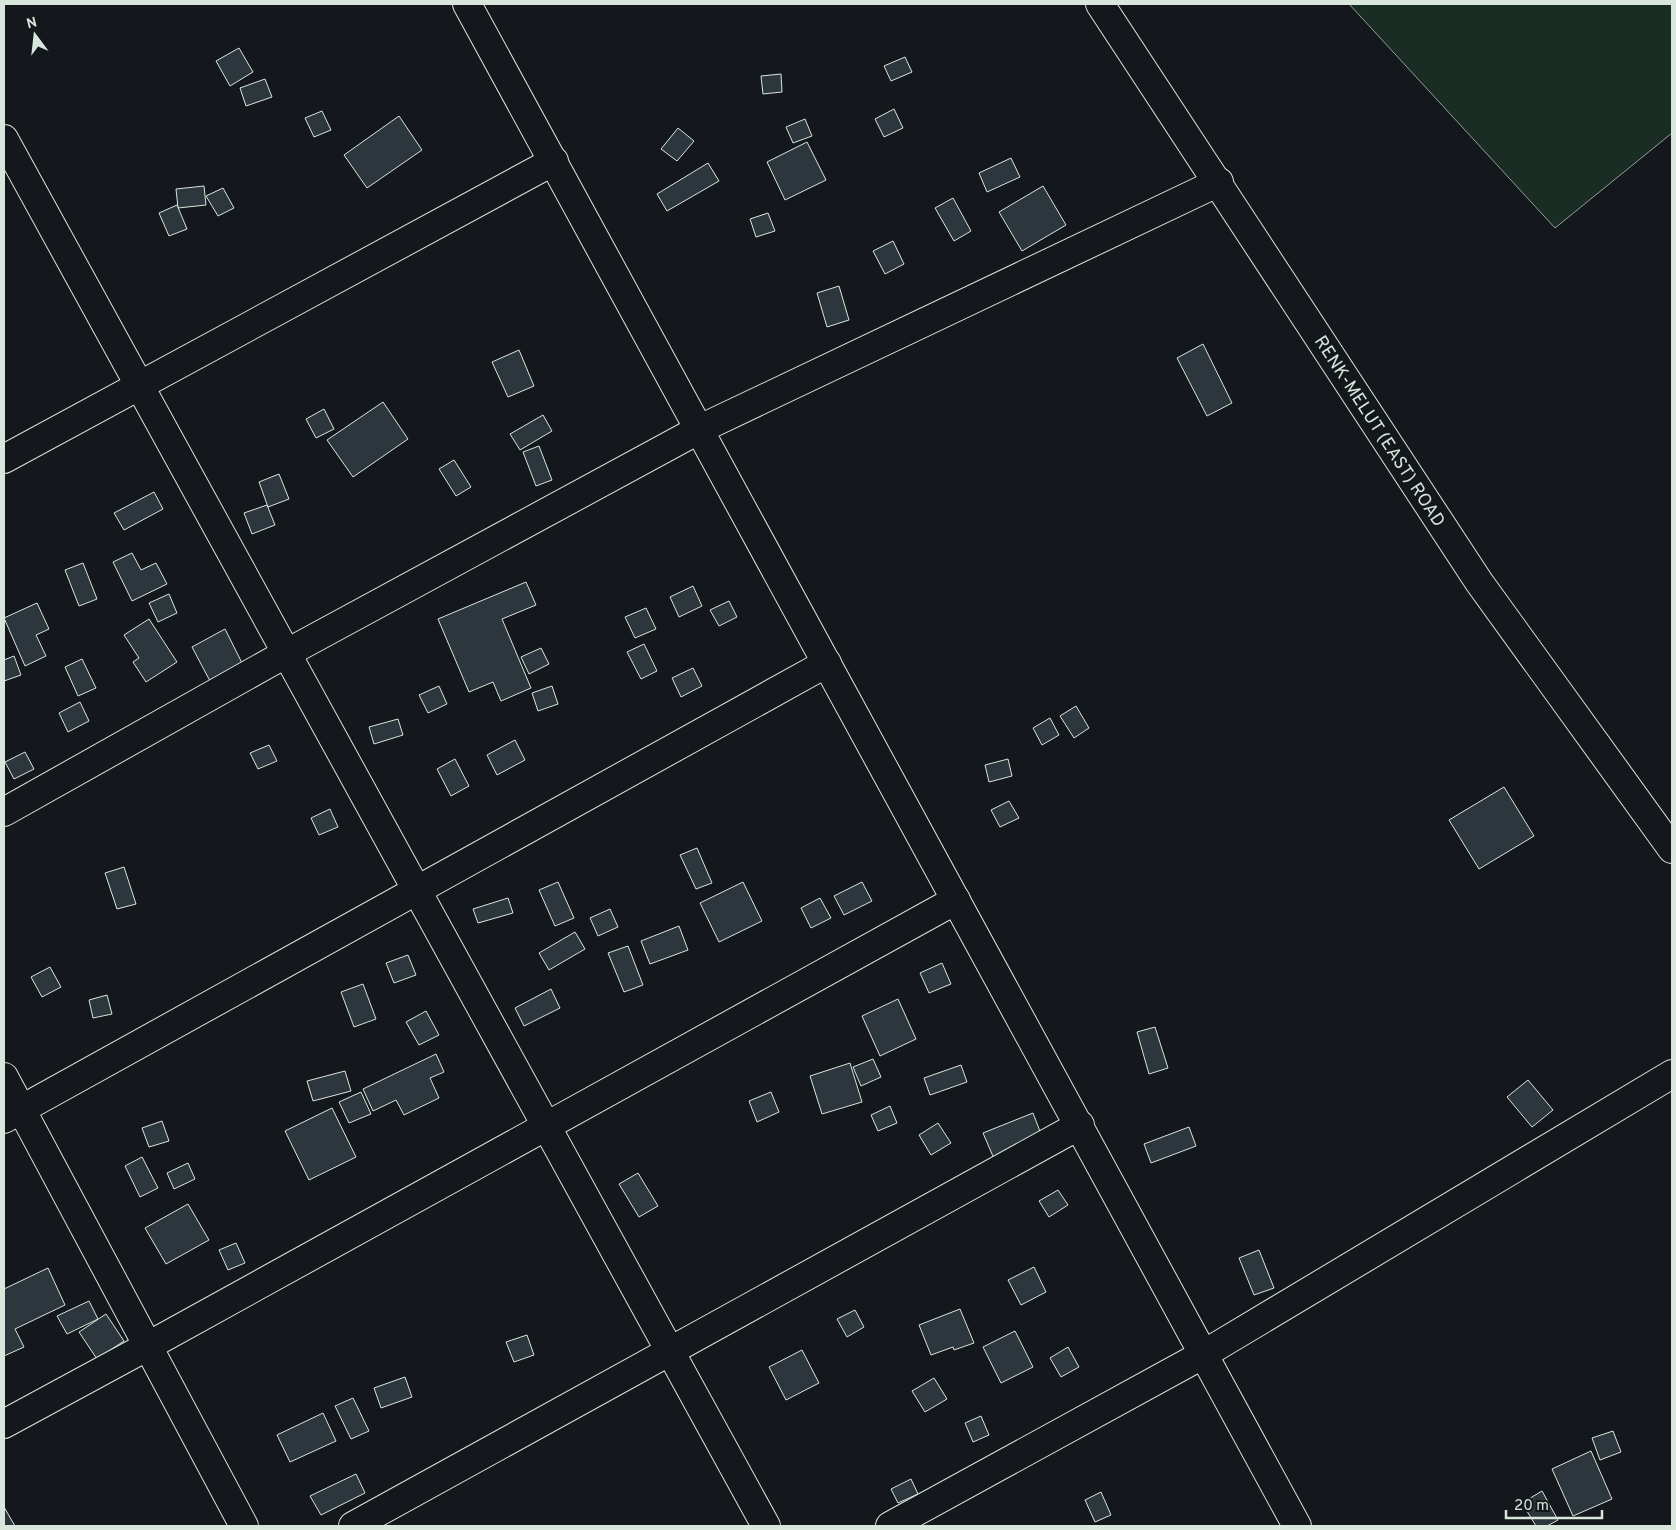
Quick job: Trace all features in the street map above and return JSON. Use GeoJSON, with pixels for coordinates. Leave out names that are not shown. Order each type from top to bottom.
{"type":"FeatureCollection","features":[{"type":"Feature","properties":{"kind":"street"},"geometry":{"type":"LineString","coordinates":[[467,4],[1297,1526]]}},
{"type":"Feature","properties":{"kind":"street","name":"RENK-MELUT (EAST) ROAD"},"geometry":{"type":"LineString","coordinates":[[1100,4],[1219,182],[1479,582],[1672,849]]}},
{"type":"Feature","properties":{"kind":"street"},"geometry":{"type":"LineString","coordinates":[[4,139],[766,1526]]}},
{"type":"Feature","properties":{"kind":"street"},"geometry":{"type":"LineString","coordinates":[[4,459],[554,161]]}},
{"type":"Feature","properties":{"kind":"street"},"geometry":{"type":"LineString","coordinates":[[4,812],[287,654],[700,429],[1219,182]]}},
{"type":"Feature","properties":{"kind":"street"},"geometry":{"type":"LineString","coordinates":[[12,1115],[827,663]]}},
{"type":"Feature","properties":{"kind":"street"},"geometry":{"type":"LineString","coordinates":[[4,1424],[956,900]]}},
{"type":"Feature","properties":{"kind":"street"},"geometry":{"type":"LineString","coordinates":[[890,1526],[1204,1354],[1672,1074]]}},
{"type":"Feature","properties":{"kind":"street"},"geometry":{"type":"LineString","coordinates":[[4,1077],[12,1115],[148,1346],[244,1526]]}},
{"type":"Feature","properties":{"kind":"street"},"geometry":{"type":"LineString","coordinates":[[353,1526],[1080,1125]]}},
{"type":"Feature","properties":{"kind":"green space"},"geometry":{"type":"Polygon","coordinates":[[[1349,4],[1672,4],[1672,133],[1555,228],[1349,4]]]}},
{"type":"Feature","properties":{"kind":"building"},"geometry":{"type":"Polygon","coordinates":[[[239,48],[253,72],[230,86],[216,61],[239,48]]]}},
{"type":"Feature","properties":{"kind":"building"},"geometry":{"type":"Polygon","coordinates":[[[905,57],[912,72],[891,81],[884,66],[905,57]]]}},
{"type":"Feature","properties":{"kind":"building"},"geometry":{"type":"Polygon","coordinates":[[[781,74],[782,92],[763,94],[761,76],[781,74]]]}},
{"type":"Feature","properties":{"kind":"building"},"geometry":{"type":"Polygon","coordinates":[[[265,79],[272,97],[246,106],[240,88],[265,79]]]}},
{"type":"Feature","properties":{"kind":"building"},"geometry":{"type":"Polygon","coordinates":[[[894,109],[903,128],[884,137],[875,119],[894,109]]]}},
{"type":"Feature","properties":{"kind":"building"},"geometry":{"type":"Polygon","coordinates":[[[322,111],[331,130],[314,137],[305,118],[322,111]]]}},
{"type":"Feature","properties":{"kind":"building"},"geometry":{"type":"Polygon","coordinates":[[[399,116],[422,150],[367,188],[344,155],[399,116]]]}},
{"type":"Feature","properties":{"kind":"building"},"geometry":{"type":"Polygon","coordinates":[[[805,119],[812,136],[793,143],[786,127],[805,119]]]}},
{"type":"Feature","properties":{"kind":"building"},"geometry":{"type":"Polygon","coordinates":[[[678,128],[694,141],[677,161],[661,149],[678,128]]]}},
{"type":"Feature","properties":{"kind":"building"},"geometry":{"type":"Polygon","coordinates":[[[807,142],[826,180],[785,200],[767,162],[807,142]]]}},
{"type":"Feature","properties":{"kind":"building"},"geometry":{"type":"Polygon","coordinates":[[[1011,158],[1020,177],[987,192],[979,173],[1011,158]]]}},
{"type":"Feature","properties":{"kind":"building"},"geometry":{"type":"Polygon","coordinates":[[[708,163],[719,181],[667,211],[657,194],[708,163]]]}},
{"type":"Feature","properties":{"kind":"building"},"geometry":{"type":"Polygon","coordinates":[[[204,186],[206,205],[178,208],[176,189],[204,186]]]}},
{"type":"Feature","properties":{"kind":"building"},"geometry":{"type":"Polygon","coordinates":[[[1043,186],[1066,225],[1022,251],[999,212],[1043,186]]]}},
{"type":"Feature","properties":{"kind":"building"},"geometry":{"type":"Polygon","coordinates":[[[223,188],[234,208],[218,216],[206,196],[223,188]]]}},
{"type":"Feature","properties":{"kind":"building"},"geometry":{"type":"Polygon","coordinates":[[[953,198],[971,231],[954,241],[935,208],[953,198]]]}},
{"type":"Feature","properties":{"kind":"building"},"geometry":{"type":"Polygon","coordinates":[[[177,205],[187,229],[169,236],[159,213],[177,205]]]}},
{"type":"Feature","properties":{"kind":"building"},"geometry":{"type":"Polygon","coordinates":[[[768,213],[775,231],[756,237],[750,219],[768,213]]]}},
{"type":"Feature","properties":{"kind":"building"},"geometry":{"type":"Polygon","coordinates":[[[893,241],[904,264],[885,274],[873,251],[893,241]]]}},
{"type":"Feature","properties":{"kind":"building"},"geometry":{"type":"Polygon","coordinates":[[[839,286],[849,320],[827,327],[817,293],[839,286]]]}},
{"type":"Feature","properties":{"kind":"building"},"geometry":{"type":"Polygon","coordinates":[[[1203,344],[1232,403],[1207,416],[1177,358],[1203,344]]]}},
{"type":"Feature","properties":{"kind":"building"},"geometry":{"type":"Polygon","coordinates":[[[519,350],[534,386],[508,397],[492,362],[519,350]]]}},
{"type":"Feature","properties":{"kind":"building"},"geometry":{"type":"Polygon","coordinates":[[[383,402],[408,439],[353,477],[327,440],[383,402]]]}},
{"type":"Feature","properties":{"kind":"building"},"geometry":{"type":"Polygon","coordinates":[[[324,409],[334,429],[316,438],[306,419],[324,409]]]}},
{"type":"Feature","properties":{"kind":"building"},"geometry":{"type":"Polygon","coordinates":[[[543,415],[552,431],[520,450],[510,434],[543,415]]]}},
{"type":"Feature","properties":{"kind":"building"},"geometry":{"type":"Polygon","coordinates":[[[539,446],[552,480],[536,486],[523,452],[539,446]]]}},
{"type":"Feature","properties":{"kind":"building"},"geometry":{"type":"Polygon","coordinates":[[[454,460],[471,487],[456,496],[439,469],[454,460]]]}},
{"type":"Feature","properties":{"kind":"building"},"geometry":{"type":"Polygon","coordinates":[[[279,474],[289,499],[268,507],[259,482],[279,474]]]}},
{"type":"Feature","properties":{"kind":"building"},"geometry":{"type":"Polygon","coordinates":[[[154,492],[163,509],[124,530],[114,513],[154,492]]]}},
{"type":"Feature","properties":{"kind":"building"},"geometry":{"type":"Polygon","coordinates":[[[267,505],[275,525],[252,534],[244,513],[267,505]]]}},
{"type":"Feature","properties":{"kind":"building"},"geometry":{"type":"Polygon","coordinates":[[[132,553],[141,570],[156,563],[167,584],[132,601],[113,562],[132,553]]]}},
{"type":"Feature","properties":{"kind":"building"},"geometry":{"type":"Polygon","coordinates":[[[83,563],[97,599],[79,606],[65,570],[83,563]]]}},
{"type":"Feature","properties":{"kind":"building"},"geometry":{"type":"Polygon","coordinates":[[[526,582],[536,605],[502,619],[531,688],[501,701],[493,682],[469,692],[438,619],[526,582]]]}},
{"type":"Feature","properties":{"kind":"building"},"geometry":{"type":"Polygon","coordinates":[[[693,586],[702,606],[679,617],[670,597],[693,586]]]}},
{"type":"Feature","properties":{"kind":"building"},"geometry":{"type":"Polygon","coordinates":[[[169,594],[177,613],[158,622],[149,603],[169,594]]]}},
{"type":"Feature","properties":{"kind":"building"},"geometry":{"type":"Polygon","coordinates":[[[729,601],[737,617],[719,626],[710,610],[729,601]]]}},
{"type":"Feature","properties":{"kind":"building"},"geometry":{"type":"Polygon","coordinates":[[[37,603],[49,629],[36,635],[46,656],[25,666],[4,618],[37,603]]]}},
{"type":"Feature","properties":{"kind":"building"},"geometry":{"type":"Polygon","coordinates":[[[646,608],[656,629],[635,638],[625,617],[646,608]]]}},
{"type":"Feature","properties":{"kind":"building"},"geometry":{"type":"Polygon","coordinates":[[[149,619],[177,662],[146,682],[133,662],[139,658],[124,635],[149,619]]]}},
{"type":"Feature","properties":{"kind":"building"},"geometry":{"type":"Polygon","coordinates":[[[225,629],[242,663],[210,681],[192,647],[225,629]]]}},
{"type":"Feature","properties":{"kind":"building"},"geometry":{"type":"Polygon","coordinates":[[[644,644],[657,671],[641,679],[627,652],[644,644]]]}},
{"type":"Feature","properties":{"kind":"building"},"geometry":{"type":"Polygon","coordinates":[[[541,648],[549,664],[529,674],[521,657],[541,648]]]}},
{"type":"Feature","properties":{"kind":"building"},"geometry":{"type":"Polygon","coordinates":[[[14,656],[21,675],[4,681],[4,660],[14,656]]]}},
{"type":"Feature","properties":{"kind":"building"},"geometry":{"type":"Polygon","coordinates":[[[82,659],[96,688],[78,696],[65,667],[82,659]]]}},
{"type":"Feature","properties":{"kind":"building"},"geometry":{"type":"Polygon","coordinates":[[[693,668],[702,686],[681,697],[672,678],[693,668]]]}},
{"type":"Feature","properties":{"kind":"building"},"geometry":{"type":"Polygon","coordinates":[[[439,686],[447,704],[428,713],[419,695],[439,686]]]}},
{"type":"Feature","properties":{"kind":"building"},"geometry":{"type":"Polygon","coordinates":[[[552,686],[558,704],[538,711],[532,693],[552,686]]]}},
{"type":"Feature","properties":{"kind":"building"},"geometry":{"type":"Polygon","coordinates":[[[80,702],[89,721],[68,732],[59,713],[80,702]]]}},
{"type":"Feature","properties":{"kind":"building"},"geometry":{"type":"Polygon","coordinates":[[[1076,706],[1089,728],[1074,738],[1060,716],[1076,706]]]}},
{"type":"Feature","properties":{"kind":"building"},"geometry":{"type":"Polygon","coordinates":[[[1050,718],[1059,735],[1042,745],[1033,728],[1050,718]]]}},
{"type":"Feature","properties":{"kind":"building"},"geometry":{"type":"Polygon","coordinates":[[[398,719],[403,735],[374,744],[369,727],[398,719]]]}},
{"type":"Feature","properties":{"kind":"building"},"geometry":{"type":"Polygon","coordinates":[[[515,740],[525,760],[497,775],[487,755],[515,740]]]}},
{"type":"Feature","properties":{"kind":"building"},"geometry":{"type":"Polygon","coordinates":[[[269,745],[277,761],[258,769],[250,753],[269,745]]]}},
{"type":"Feature","properties":{"kind":"building"},"geometry":{"type":"Polygon","coordinates":[[[25,752],[34,769],[14,779],[5,762],[25,752]]]}},
{"type":"Feature","properties":{"kind":"building"},"geometry":{"type":"Polygon","coordinates":[[[455,759],[469,786],[451,796],[437,769],[455,759]]]}},
{"type":"Feature","properties":{"kind":"building"},"geometry":{"type":"Polygon","coordinates":[[[1008,759],[1012,776],[989,782],[985,765],[1008,759]]]}},
{"type":"Feature","properties":{"kind":"building"},"geometry":{"type":"Polygon","coordinates":[[[1504,787],[1534,836],[1479,869],[1449,820],[1504,787]]]}},
{"type":"Feature","properties":{"kind":"building"},"geometry":{"type":"Polygon","coordinates":[[[1009,801],[1019,818],[1000,827],[991,810],[1009,801]]]}},
{"type":"Feature","properties":{"kind":"building"},"geometry":{"type":"Polygon","coordinates":[[[330,809],[338,827],[319,835],[311,818],[330,809]]]}},
{"type":"Feature","properties":{"kind":"building"},"geometry":{"type":"Polygon","coordinates":[[[697,848],[712,883],[696,889],[680,855],[697,848]]]}},
{"type":"Feature","properties":{"kind":"building"},"geometry":{"type":"Polygon","coordinates":[[[124,867],[136,904],[117,909],[105,873],[124,867]]]}},
{"type":"Feature","properties":{"kind":"building"},"geometry":{"type":"Polygon","coordinates":[[[558,882],[574,918],[555,926],[539,890],[558,882]]]}},
{"type":"Feature","properties":{"kind":"building"},"geometry":{"type":"Polygon","coordinates":[[[743,882],[762,921],[719,942],[700,903],[743,882]]]}},
{"type":"Feature","properties":{"kind":"building"},"geometry":{"type":"Polygon","coordinates":[[[862,882],[872,901],[844,915],[834,896],[862,882]]]}},
{"type":"Feature","properties":{"kind":"building"},"geometry":{"type":"Polygon","coordinates":[[[508,898],[513,913],[478,923],[473,909],[508,898]]]}},
{"type":"Feature","properties":{"kind":"building"},"geometry":{"type":"Polygon","coordinates":[[[820,898],[831,918],[811,928],[801,908],[820,898]]]}},
{"type":"Feature","properties":{"kind":"building"},"geometry":{"type":"Polygon","coordinates":[[[610,909],[618,927],[598,936],[590,918],[610,909]]]}},
{"type":"Feature","properties":{"kind":"building"},"geometry":{"type":"Polygon","coordinates":[[[679,926],[688,950],[650,964],[641,941],[679,926]]]}},
{"type":"Feature","properties":{"kind":"building"},"geometry":{"type":"Polygon","coordinates":[[[575,932],[585,949],[549,970],[539,953],[575,932]]]}},
{"type":"Feature","properties":{"kind":"building"},"geometry":{"type":"Polygon","coordinates":[[[628,946],[643,985],[624,992],[608,953],[628,946]]]}},
{"type":"Feature","properties":{"kind":"building"},"geometry":{"type":"Polygon","coordinates":[[[408,955],[416,975],[394,983],[386,963],[408,955]]]}},
{"type":"Feature","properties":{"kind":"building"},"geometry":{"type":"Polygon","coordinates":[[[942,963],[951,984],[929,993],[920,973],[942,963]]]}},
{"type":"Feature","properties":{"kind":"building"},"geometry":{"type":"Polygon","coordinates":[[[50,967],[61,987],[42,997],[31,977],[50,967]]]}},
{"type":"Feature","properties":{"kind":"building"},"geometry":{"type":"Polygon","coordinates":[[[363,984],[376,1019],[354,1027],[341,992],[363,984]]]}},
{"type":"Feature","properties":{"kind":"building"},"geometry":{"type":"Polygon","coordinates":[[[551,989],[560,1008],[524,1026],[515,1008],[551,989]]]}},
{"type":"Feature","properties":{"kind":"building"},"geometry":{"type":"Polygon","coordinates":[[[107,995],[112,1014],[93,1018],[89,1000],[107,995]]]}},
{"type":"Feature","properties":{"kind":"building"},"geometry":{"type":"Polygon","coordinates":[[[898,999],[916,1039],[880,1056],[862,1016],[898,999]]]}},
{"type":"Feature","properties":{"kind":"building"},"geometry":{"type":"Polygon","coordinates":[[[426,1011],[439,1035],[419,1045],[406,1022],[426,1011]]]}},
{"type":"Feature","properties":{"kind":"building"},"geometry":{"type":"Polygon","coordinates":[[[1155,1027],[1168,1068],[1149,1074],[1137,1032],[1155,1027]]]}},
{"type":"Feature","properties":{"kind":"building"},"geometry":{"type":"Polygon","coordinates":[[[436,1054],[444,1072],[430,1078],[439,1098],[404,1115],[396,1100],[373,1111],[363,1089],[436,1054]]]}},
{"type":"Feature","properties":{"kind":"building"},"geometry":{"type":"Polygon","coordinates":[[[873,1059],[881,1077],[861,1086],[853,1067],[873,1059]]]}},
{"type":"Feature","properties":{"kind":"building"},"geometry":{"type":"Polygon","coordinates":[[[850,1063],[862,1102],[822,1114],[810,1076],[850,1063]]]}},
{"type":"Feature","properties":{"kind":"building"},"geometry":{"type":"Polygon","coordinates":[[[961,1065],[967,1082],[930,1095],[924,1078],[961,1065]]]}},
{"type":"Feature","properties":{"kind":"building"},"geometry":{"type":"Polygon","coordinates":[[[345,1071],[351,1091],[313,1101],[307,1081],[345,1071]]]}},
{"type":"Feature","properties":{"kind":"building"},"geometry":{"type":"Polygon","coordinates":[[[1528,1080],[1553,1110],[1532,1127],[1507,1097],[1528,1080]]]}},
{"type":"Feature","properties":{"kind":"building"},"geometry":{"type":"Polygon","coordinates":[[[361,1092],[371,1114],[349,1123],[339,1102],[361,1092]]]}},
{"type":"Feature","properties":{"kind":"building"},"geometry":{"type":"Polygon","coordinates":[[[771,1092],[779,1112],[757,1122],[749,1101],[771,1092]]]}},
{"type":"Feature","properties":{"kind":"building"},"geometry":{"type":"Polygon","coordinates":[[[890,1106],[897,1123],[878,1131],[871,1115],[890,1106]]]}},
{"type":"Feature","properties":{"kind":"building"},"geometry":{"type":"Polygon","coordinates":[[[332,1108],[356,1157],[309,1180],[285,1131],[332,1108]]]}},
{"type":"Feature","properties":{"kind":"building"},"geometry":{"type":"Polygon","coordinates":[[[1033,1113],[1044,1142],[995,1161],[983,1133],[1033,1113]]]}},
{"type":"Feature","properties":{"kind":"building"},"geometry":{"type":"Polygon","coordinates":[[[162,1121],[169,1141],[149,1147],[142,1128],[162,1121]]]}},
{"type":"Feature","properties":{"kind":"building"},"geometry":{"type":"Polygon","coordinates":[[[938,1123],[951,1143],[931,1155],[919,1135],[938,1123]]]}},
{"type":"Feature","properties":{"kind":"building"},"geometry":{"type":"Polygon","coordinates":[[[1189,1127],[1196,1146],[1151,1163],[1144,1144],[1189,1127]]]}},
{"type":"Feature","properties":{"kind":"building"},"geometry":{"type":"Polygon","coordinates":[[[142,1157],[158,1188],[140,1197],[125,1166],[142,1157]]]}},
{"type":"Feature","properties":{"kind":"building"},"geometry":{"type":"Polygon","coordinates":[[[188,1163],[195,1179],[174,1189],[167,1173],[188,1163]]]}},
{"type":"Feature","properties":{"kind":"building"},"geometry":{"type":"Polygon","coordinates":[[[638,1173],[658,1206],[639,1217],[619,1184],[638,1173]]]}},
{"type":"Feature","properties":{"kind":"building"},"geometry":{"type":"Polygon","coordinates":[[[1058,1190],[1068,1205],[1049,1217],[1039,1201],[1058,1190]]]}},
{"type":"Feature","properties":{"kind":"building"},"geometry":{"type":"Polygon","coordinates":[[[188,1204],[209,1240],[166,1264],[145,1228],[188,1204]]]}},
{"type":"Feature","properties":{"kind":"building"},"geometry":{"type":"Polygon","coordinates":[[[236,1243],[245,1263],[228,1270],[219,1250],[236,1243]]]}},
{"type":"Feature","properties":{"kind":"building"},"geometry":{"type":"Polygon","coordinates":[[[1259,1250],[1274,1288],[1254,1295],[1239,1258],[1259,1250]]]}},
{"type":"Feature","properties":{"kind":"building"},"geometry":{"type":"Polygon","coordinates":[[[1034,1267],[1046,1292],[1021,1305],[1008,1280],[1034,1267]]]}},
{"type":"Feature","properties":{"kind":"building"},"geometry":{"type":"Polygon","coordinates":[[[48,1268],[65,1305],[15,1329],[24,1347],[4,1356],[4,1289],[48,1268]]]}},
{"type":"Feature","properties":{"kind":"building"},"geometry":{"type":"Polygon","coordinates":[[[89,1301],[98,1319],[67,1334],[57,1316],[89,1301]]]}},
{"type":"Feature","properties":{"kind":"building"},"geometry":{"type":"Polygon","coordinates":[[[960,1309],[974,1343],[954,1350],[953,1347],[931,1355],[919,1325],[960,1309]]]}},
{"type":"Feature","properties":{"kind":"building"},"geometry":{"type":"Polygon","coordinates":[[[855,1310],[864,1327],[847,1337],[837,1319],[855,1310]]]}},
{"type":"Feature","properties":{"kind":"building"},"geometry":{"type":"Polygon","coordinates":[[[106,1314],[124,1341],[97,1359],[79,1332],[106,1314]]]}},
{"type":"Feature","properties":{"kind":"building"},"geometry":{"type":"Polygon","coordinates":[[[1015,1331],[1033,1367],[1001,1383],[983,1347],[1015,1331]]]}},
{"type":"Feature","properties":{"kind":"building"},"geometry":{"type":"Polygon","coordinates":[[[527,1335],[534,1355],[514,1362],[506,1342],[527,1335]]]}},
{"type":"Feature","properties":{"kind":"building"},"geometry":{"type":"Polygon","coordinates":[[[1068,1347],[1079,1367],[1061,1377],[1050,1358],[1068,1347]]]}},
{"type":"Feature","properties":{"kind":"building"},"geometry":{"type":"Polygon","coordinates":[[[802,1350],[819,1383],[786,1400],[769,1367],[802,1350]]]}},
{"type":"Feature","properties":{"kind":"building"},"geometry":{"type":"Polygon","coordinates":[[[405,1377],[412,1397],[381,1408],[374,1388],[405,1377]]]}},
{"type":"Feature","properties":{"kind":"building"},"geometry":{"type":"Polygon","coordinates":[[[934,1378],[947,1399],[925,1412],[912,1391],[934,1378]]]}},
{"type":"Feature","properties":{"kind":"building"},"geometry":{"type":"Polygon","coordinates":[[[353,1398],[369,1431],[351,1439],[335,1406],[353,1398]]]}},
{"type":"Feature","properties":{"kind":"building"},"geometry":{"type":"Polygon","coordinates":[[[323,1413],[336,1441],[290,1462],[277,1435],[323,1413]]]}},
{"type":"Feature","properties":{"kind":"building"},"geometry":{"type":"Polygon","coordinates":[[[981,1416],[989,1435],[973,1442],[965,1423],[981,1416]]]}},
{"type":"Feature","properties":{"kind":"building"},"geometry":{"type":"Polygon","coordinates":[[[1613,1431],[1621,1452],[1600,1460],[1592,1438],[1613,1431]]]}},
{"type":"Feature","properties":{"kind":"building"},"geometry":{"type":"Polygon","coordinates":[[[1591,1451],[1612,1499],[1573,1516],[1552,1469],[1591,1451]]]}},
{"type":"Feature","properties":{"kind":"building"},"geometry":{"type":"Polygon","coordinates":[[[356,1474],[365,1493],[321,1515],[310,1496],[356,1474]]]}},
{"type":"Feature","properties":{"kind":"building"},"geometry":{"type":"Polygon","coordinates":[[[911,1479],[918,1494],[898,1503],[891,1489],[911,1479]]]}},
{"type":"Feature","properties":{"kind":"building"},"geometry":{"type":"Polygon","coordinates":[[[1542,1491],[1558,1520],[1547,1526],[1536,1526],[1522,1503],[1542,1491]]]}},
{"type":"Feature","properties":{"kind":"building"},"geometry":{"type":"Polygon","coordinates":[[[1101,1492],[1111,1515],[1095,1522],[1085,1500],[1101,1492]]]}},
{"type":"Feature","properties":{"kind":"building"},"geometry":{"type":"Polygon","coordinates":[[[4,1507],[15,1526],[4,1526],[4,1507]]]}}]}
